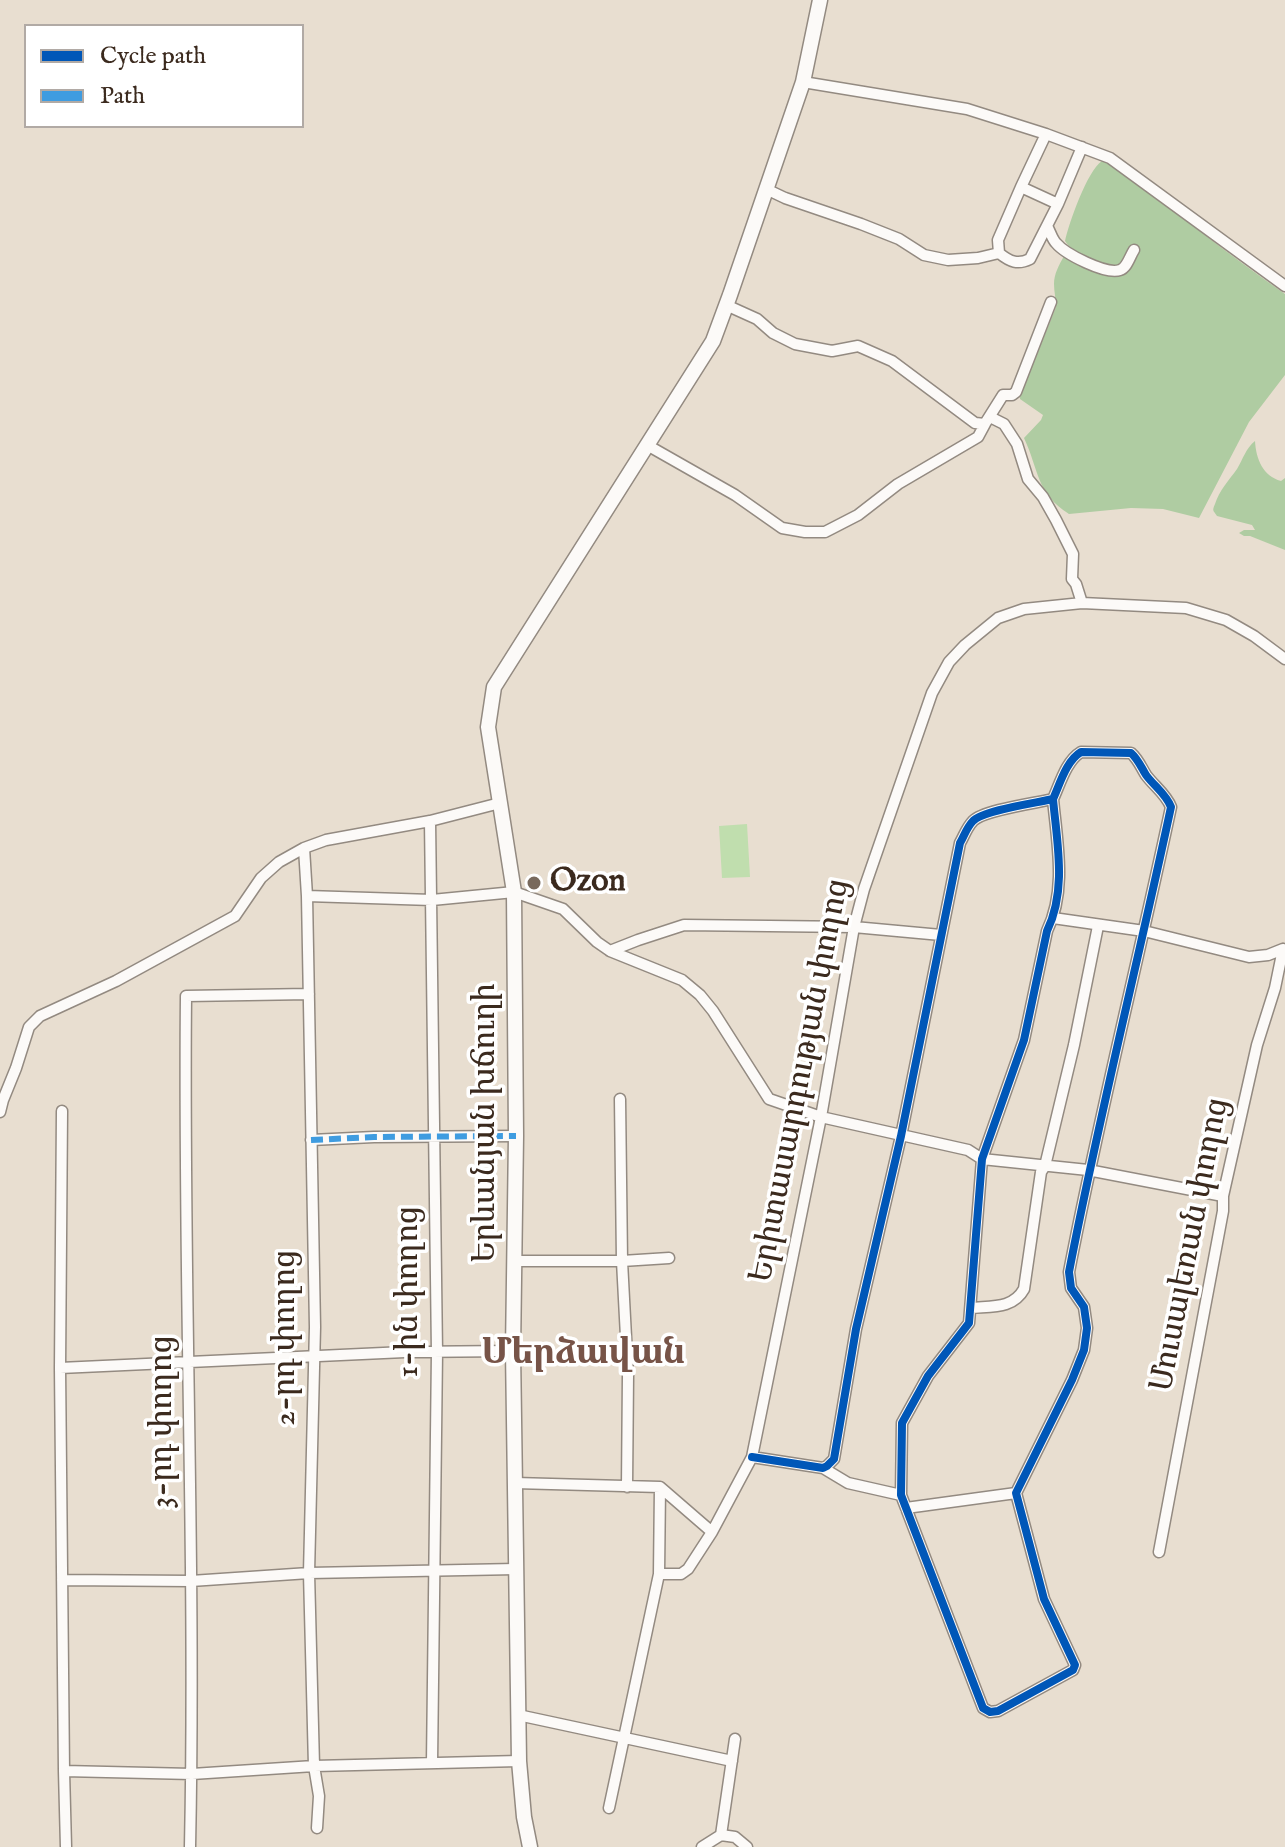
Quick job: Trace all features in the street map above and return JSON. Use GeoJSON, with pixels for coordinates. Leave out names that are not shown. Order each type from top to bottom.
{"type":"FeatureCollection","features":[{"type":"Feature","properties":{"kind":"main road","name":"Երևանյան խճուղի"},"geometry":{"type":"LineString","coordinates":[[530,1847],[524,1817],[518,1715],[513,1351],[516,1136],[514,892],[488,727],[494,687],[713,341],[803,82],[820,0]]}},
{"type":"Feature","properties":{"kind":"street"},"geometry":{"type":"LineString","coordinates":[[803,82],[967,109],[1110,158],[1285,286]]}},
{"type":"Feature","properties":{"kind":"street"},"geometry":{"type":"LineString","coordinates":[[999,253],[998,240],[1046,134]]}},
{"type":"Feature","properties":{"kind":"street"},"geometry":{"type":"LineString","coordinates":[[766,189],[899,239],[924,255],[948,260],[999,253],[1017,263],[1030,259],[1082,147]]}},
{"type":"Feature","properties":{"kind":"street"},"geometry":{"type":"LineString","coordinates":[[1021,187],[1058,204]]}},
{"type":"Feature","properties":{"kind":"street"},"geometry":{"type":"LineString","coordinates":[[1047,226],[1056,244],[1101,269],[1117,272],[1124,268],[1134,250]]}},
{"type":"Feature","properties":{"kind":"street"},"geometry":{"type":"LineString","coordinates":[[647,445],[735,495],[782,528],[825,532],[858,515],[898,484],[978,437],[1003,395],[1016,392],[1051,302]]}},
{"type":"Feature","properties":{"kind":"street"},"geometry":{"type":"LineString","coordinates":[[726,305],[757,319],[773,333],[795,344],[832,351],[858,346],[892,361],[975,423],[988,421],[1004,424],[1017,444],[1028,479],[1049,508],[1073,554],[1072,579],[1082,603]]}},
{"type":"Feature","properties":{"kind":"street","name":"Երիտասարդության փողոց"},"geometry":{"type":"LineString","coordinates":[[659,1574],[681,1574],[688,1569],[712,1532],[752,1457],[821,1117],[854,927],[864,889],[932,693],[949,662],[998,618],[1024,609],[1082,603],[1186,608],[1226,620],[1285,659]]}},
{"type":"Feature","properties":{"kind":"street"},"geometry":{"type":"LineString","coordinates":[[1081,752],[1131,753],[1171,807],[1088,1170],[1069,1272],[1071,1288],[1084,1307],[1087,1328],[1084,1350],[1016,1493],[1044,1599],[1075,1668],[1071,1673],[998,1711],[990,1712],[983,1708],[901,1495],[902,1423],[928,1376],[969,1323],[982,1159],[1024,1040],[1047,931],[1053,918],[1060,878],[1053,799],[1070,761],[1081,752]]}},
{"type":"Feature","properties":{"kind":"street"},"geometry":{"type":"LineString","coordinates":[[823,1468],[834,1459],[856,1329],[901,1136],[960,843],[975,818],[1053,799]]}},
{"type":"Feature","properties":{"kind":"street"},"geometry":{"type":"LineString","coordinates":[[0,1112],[29,1027],[40,1016],[116,981],[235,916],[261,878],[279,862],[326,840],[430,821],[500,803]]}},
{"type":"Feature","properties":{"kind":"street","name":"1-ին փողոց"},"geometry":{"type":"LineString","coordinates":[[430,821],[437,1352],[432,1763]]}},
{"type":"Feature","properties":{"kind":"street","name":"2-րդ փողոց"},"geometry":{"type":"LineString","coordinates":[[304,848],[314,1358],[309,1573],[314,1766],[319,1796],[317,1828]]}},
{"type":"Feature","properties":{"kind":"street"},"geometry":{"type":"LineString","coordinates":[[307,896],[432,900],[514,892],[563,909],[610,951],[682,980],[713,1011],[769,1099],[821,1117],[968,1150],[982,1159],[1088,1170],[1223,1196]]}},
{"type":"Feature","properties":{"kind":"street"},"geometry":{"type":"LineString","coordinates":[[1053,918],[1144,931],[1249,957],[1268,955],[1283,949]]}},
{"type":"Feature","properties":{"kind":"street"},"geometry":{"type":"LineString","coordinates":[[610,951],[684,925],[854,927],[941,935]]}},
{"type":"Feature","properties":{"kind":"street"},"geometry":{"type":"LineString","coordinates":[[971,1308],[1008,1305],[1024,1289],[1041,1172],[1074,1045],[1098,926]]}},
{"type":"Feature","properties":{"kind":"street","name":"Մուսալեռան փողոց"},"geometry":{"type":"LineString","coordinates":[[1159,1552],[1223,1211],[1223,1196],[1257,1045],[1275,988],[1283,949]]}},
{"type":"Feature","properties":{"kind":"street","name":"3-րդ փողոց"},"geometry":{"type":"LineString","coordinates":[[190,1847],[186,996],[309,994]]}},
{"type":"Feature","properties":{"kind":"street"},"geometry":{"type":"LineString","coordinates":[[620,1099],[622,1261],[628,1375],[627,1487]]}},
{"type":"Feature","properties":{"kind":"street"},"geometry":{"type":"LineString","coordinates":[[62,1111],[60,1368],[66,1847]]}},
{"type":"Feature","properties":{"kind":"street"},"geometry":{"type":"LineString","coordinates":[[311,1140],[516,1136]]}},
{"type":"Feature","properties":{"kind":"street"},"geometry":{"type":"LineString","coordinates":[[515,1261],[669,1258]]}},
{"type":"Feature","properties":{"kind":"street"},"geometry":{"type":"LineString","coordinates":[[60,1368],[513,1351]]}},
{"type":"Feature","properties":{"kind":"street"},"geometry":{"type":"LineString","coordinates":[[752,1457],[823,1468],[848,1483],[901,1495]]}},
{"type":"Feature","properties":{"kind":"street"},"geometry":{"type":"LineString","coordinates":[[515,1483],[660,1487],[712,1532]]}},
{"type":"Feature","properties":{"kind":"street"},"geometry":{"type":"LineString","coordinates":[[609,1808],[659,1574],[660,1487]]}},
{"type":"Feature","properties":{"kind":"street"},"geometry":{"type":"LineString","coordinates":[[906,1508],[1016,1493]]}},
{"type":"Feature","properties":{"kind":"street"},"geometry":{"type":"LineString","coordinates":[[62,1580],[191,1581],[309,1573],[516,1569]]}},
{"type":"Feature","properties":{"kind":"street"},"geometry":{"type":"LineString","coordinates":[[518,1715],[732,1761]]}},
{"type":"Feature","properties":{"kind":"street"},"geometry":{"type":"LineString","coordinates":[[721,1835],[735,1739]]}},
{"type":"Feature","properties":{"kind":"street"},"geometry":{"type":"LineString","coordinates":[[64,1771],[192,1774],[314,1766],[519,1761]]}},
{"type":"Feature","properties":{"kind":"street"},"geometry":{"type":"LineString","coordinates":[[702,1847],[721,1835],[735,1837],[747,1847]]}},
{"type":"Feature","properties":{"kind":"green space"},"geometry":{"type":"Polygon","coordinates":[[[1102,161],[1118,168],[1285,294],[1285,375],[1249,422],[1199,518],[1163,509],[1131,508],[1069,514],[1044,489],[1024,438],[1043,415],[1020,396],[1056,307],[1054,280],[1064,256],[1100,271],[1122,265],[1108,267],[1096,264],[1078,254],[1065,241],[1090,175],[1102,161]]]}},
{"type":"Feature","properties":{"kind":"green space"},"geometry":{"type":"Polygon","coordinates":[[[1255,441],[1265,471],[1275,479],[1281,481],[1285,478],[1285,550],[1244,536],[1239,533],[1255,530],[1252,525],[1217,516],[1213,510],[1222,490],[1255,441]]]}},
{"type":"Feature","properties":{"kind":"green space"},"geometry":{"type":"Polygon","coordinates":[[[747,824],[750,877],[722,878],[719,826],[747,824]]]}},
{"type":"Feature","properties":{"kind":"marked path"},"geometry":{"type":"LineString","coordinates":[[311,1140],[516,1136]]}},
{"type":"Feature","properties":{"kind":"cycle path"},"geometry":{"type":"LineString","coordinates":[[752,1457],[823,1468],[834,1459],[856,1329],[901,1136],[960,843],[973,821],[987,813],[1053,799],[1067,767],[1081,752],[1131,753],[1171,807],[1069,1272],[1071,1288],[1084,1307],[1087,1328],[1084,1350],[1016,1493],[1044,1599],[1075,1665],[1073,1670],[998,1711],[990,1712],[983,1708],[901,1495],[902,1423],[928,1376],[969,1323],[982,1159],[1024,1040],[1047,931],[1057,899],[1059,866],[1053,799]]}},
{"type":"Feature","properties":{"kind":"place","name":"Ozon"},"geometry":{"type":"Point","coordinates":[534,883]}},
{"type":"Feature","properties":{"kind":"district","name":"Մերձավան"},"geometry":{"type":"Point","coordinates":[583,1356]}}]}
